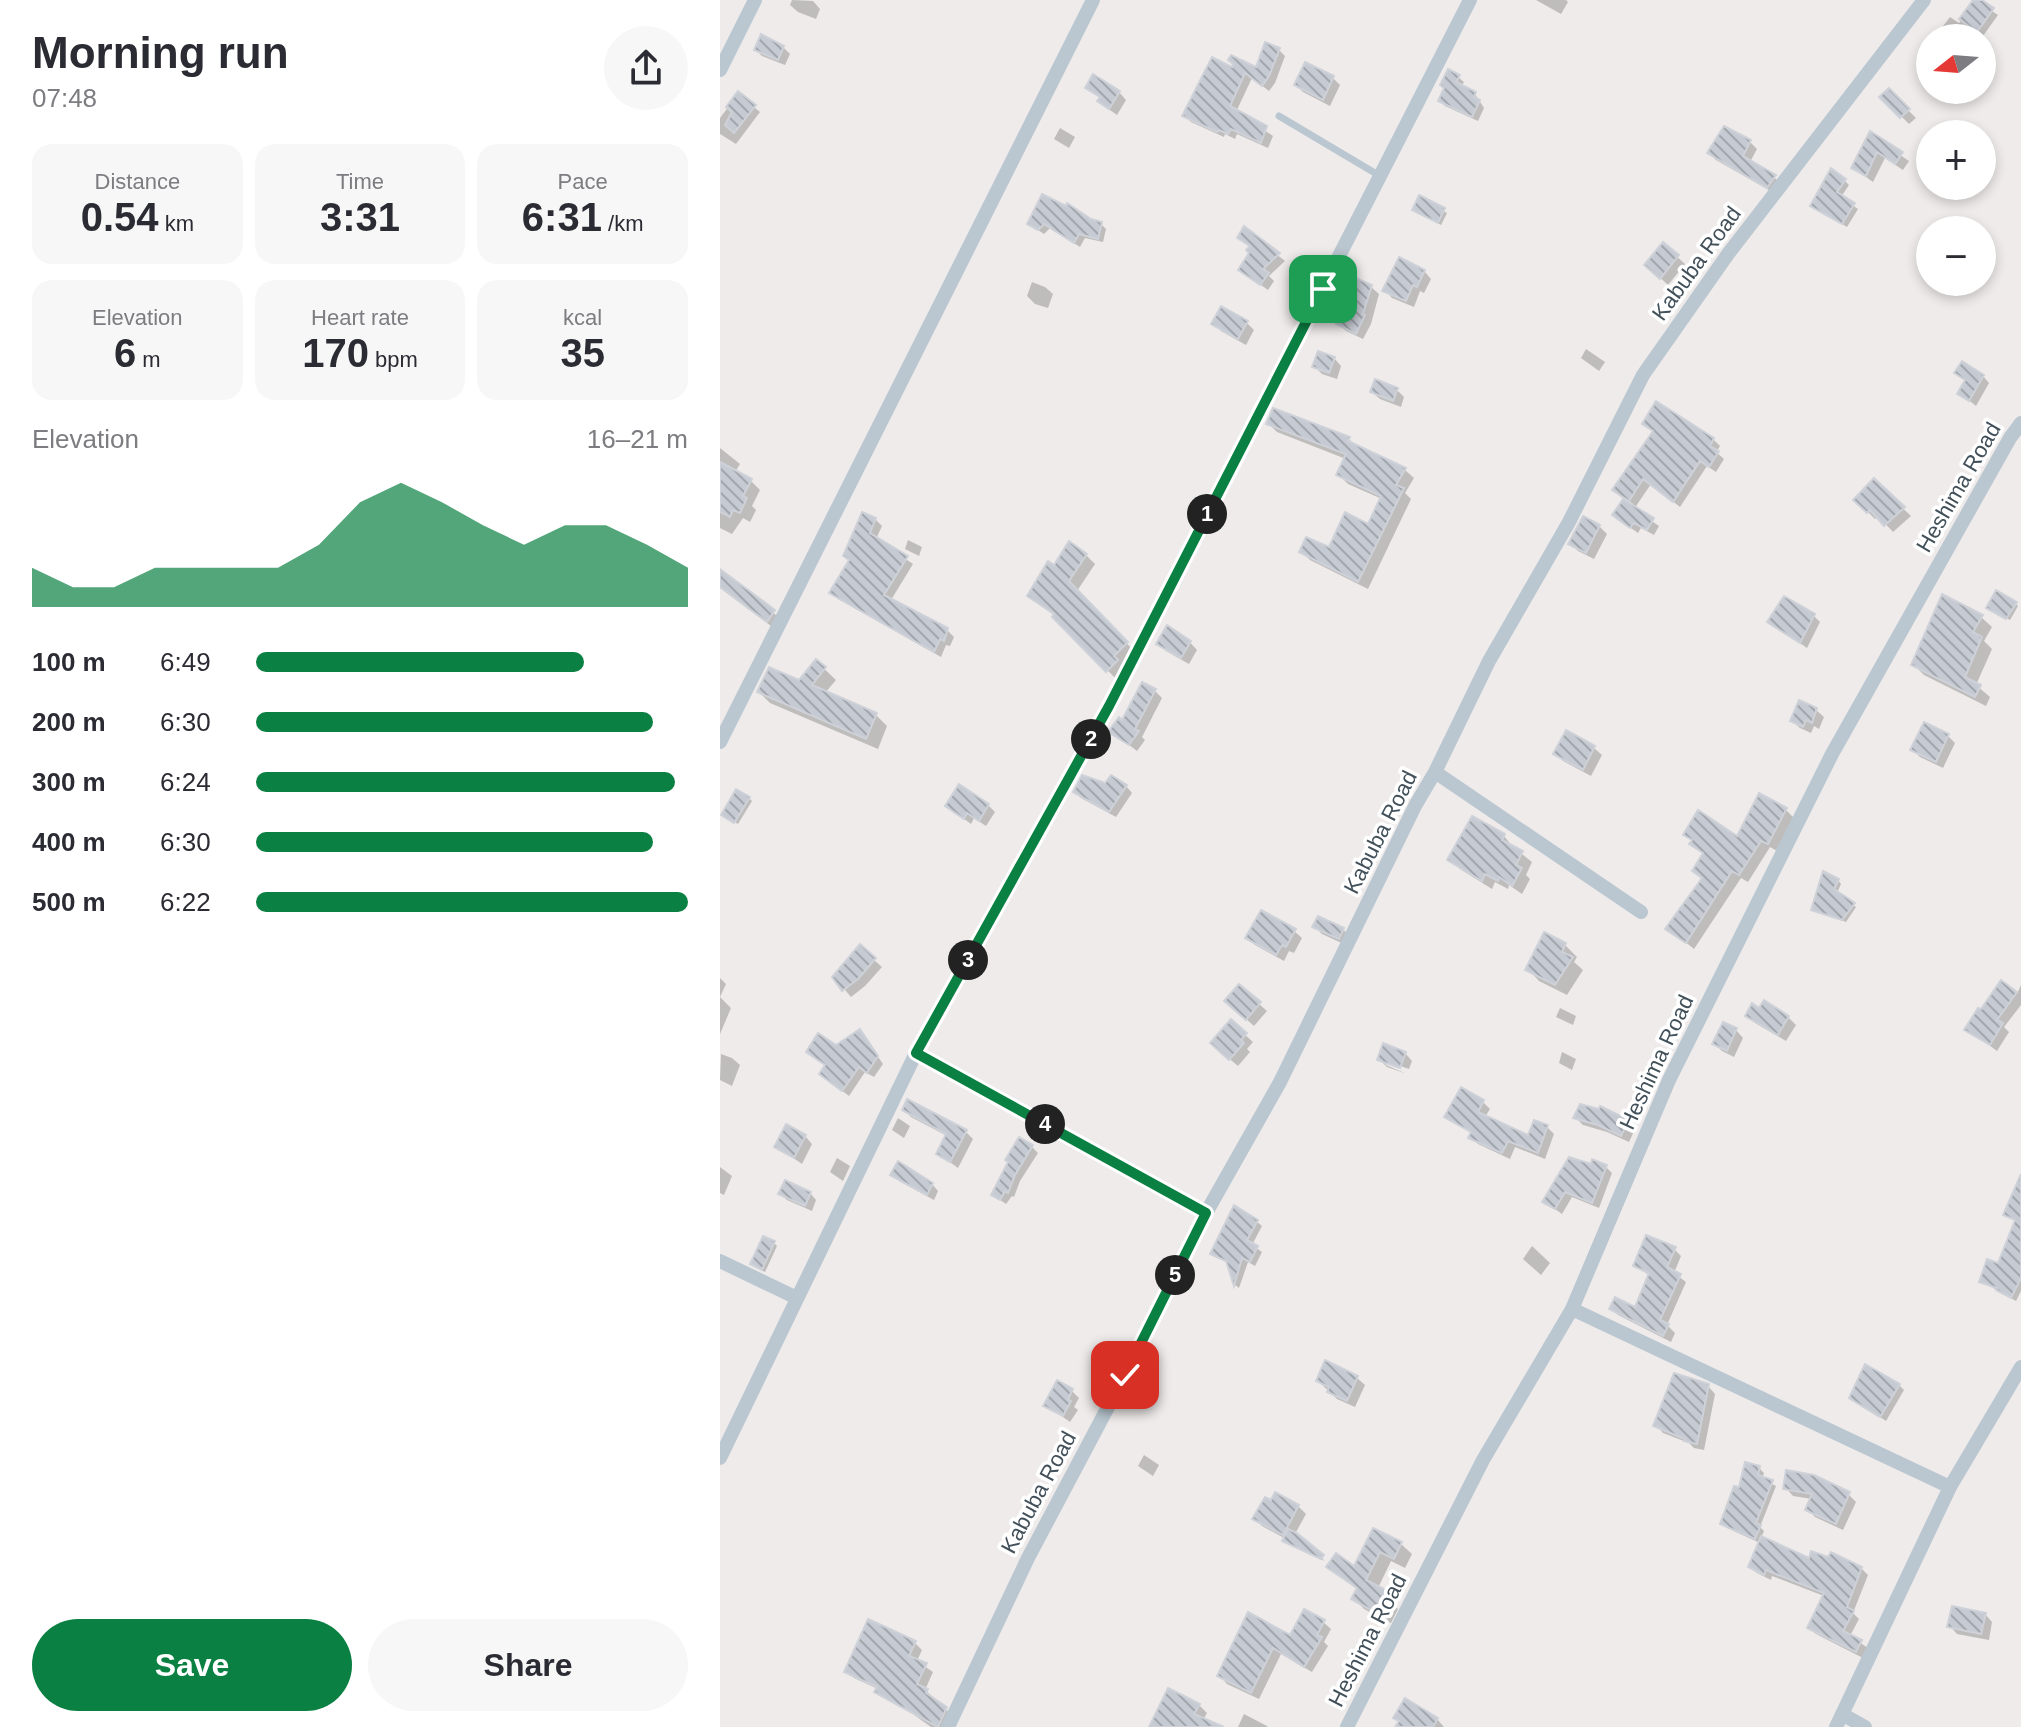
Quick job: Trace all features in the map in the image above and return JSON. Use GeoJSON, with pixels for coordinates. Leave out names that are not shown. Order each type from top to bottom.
{"type":"FeatureCollection","features":[{"type":"Feature","properties":{"kind":"street"},"geometry":{"type":"LineString","coordinates":[[720,70],[755,0]]}},
{"type":"Feature","properties":{"kind":"street"},"geometry":{"type":"LineString","coordinates":[[720,742],[1093,0]]}},
{"type":"Feature","properties":{"kind":"street"},"geometry":{"type":"LineString","coordinates":[[720,1458],[916,1053],[1109,706],[1470,0]]}},
{"type":"Feature","properties":{"kind":"street","name":"Kabuba Road"},"geometry":{"type":"LineString","coordinates":[[948,1727],[1028,1558],[1206,1213],[1280,1082],[1489,661],[1569,522],[1643,375],[1728,254],[1924,0]]}},
{"type":"Feature","properties":{"kind":"street","name":"Heshima Road"},"geometry":{"type":"LineString","coordinates":[[1347,1727],[1483,1460],[1572,1309],[1669,1080],[1825,769],[2021,423]]}},
{"type":"Feature","properties":{"kind":"street"},"geometry":{"type":"LineString","coordinates":[[1435,772],[1641,912]]}},
{"type":"Feature","properties":{"kind":"street"},"geometry":{"type":"LineString","coordinates":[[916,1053],[1206,1213]]}},
{"type":"Feature","properties":{"kind":"street"},"geometry":{"type":"LineString","coordinates":[[720,1261],[797,1298]]}},
{"type":"Feature","properties":{"kind":"street"},"geometry":{"type":"LineString","coordinates":[[1572,1309],[1950,1487]]}},
{"type":"Feature","properties":{"kind":"street"},"geometry":{"type":"LineString","coordinates":[[1865,1727],[1839,1720],[1950,1487],[2021,1367]]}},
{"type":"Feature","properties":{"kind":"lane"},"geometry":{"type":"LineString","coordinates":[[1279,116],[1380,176]]}},
{"type":"Feature","properties":{"kind":"building"},"geometry":{"type":"Polygon","coordinates":[[[1973,0],[1982,0],[1994,8],[1983,24],[1966,24],[1959,19],[1973,0]]]}},
{"type":"Feature","properties":{"kind":"building"},"geometry":{"type":"Polygon","coordinates":[[[761,34],[784,46],[778,60],[754,50],[761,34]]]}},
{"type":"Feature","properties":{"kind":"building"},"geometry":{"type":"Polygon","coordinates":[[[1265,42],[1280,48],[1269,76],[1262,86],[1245,73],[1230,106],[1267,126],[1261,143],[1231,129],[1228,134],[1217,132],[1182,116],[1212,57],[1232,67],[1228,60],[1231,55],[1256,67],[1265,42]]]}},
{"type":"Feature","properties":{"kind":"building"},"geometry":{"type":"Polygon","coordinates":[[[1305,62],[1334,76],[1323,100],[1294,85],[1305,62]]]}},
{"type":"Feature","properties":{"kind":"building"},"geometry":{"type":"Polygon","coordinates":[[[1448,69],[1460,75],[1456,82],[1476,92],[1474,97],[1480,100],[1472,117],[1438,101],[1444,88],[1440,85],[1448,69]]]}},
{"type":"Feature","properties":{"kind":"building"},"geometry":{"type":"Polygon","coordinates":[[[1093,74],[1120,91],[1109,109],[1097,101],[1100,97],[1085,88],[1093,74]]]}},
{"type":"Feature","properties":{"kind":"building"},"geometry":{"type":"Polygon","coordinates":[[[1889,88],[1910,109],[1900,118],[1879,97],[1889,88]]]}},
{"type":"Feature","properties":{"kind":"building"},"geometry":{"type":"Polygon","coordinates":[[[738,91],[756,105],[734,133],[725,125],[732,112],[726,107],[738,91]]]}},
{"type":"Feature","properties":{"kind":"building"},"geometry":{"type":"Polygon","coordinates":[[[1724,126],[1751,140],[1743,156],[1776,175],[1767,188],[1707,153],[1724,126]]]}},
{"type":"Feature","properties":{"kind":"building"},"geometry":{"type":"Polygon","coordinates":[[[1870,131],[1903,152],[1895,164],[1877,152],[1866,176],[1851,168],[1870,131]]]}},
{"type":"Feature","properties":{"kind":"building"},"geometry":{"type":"Polygon","coordinates":[[[1831,168],[1846,179],[1837,192],[1855,203],[1842,224],[1810,206],[1831,168]]]}},
{"type":"Feature","properties":{"kind":"building"},"geometry":{"type":"Polygon","coordinates":[[[1042,194],[1066,206],[1067,203],[1091,219],[1102,222],[1098,239],[1079,234],[1074,243],[1044,224],[1038,230],[1027,224],[1042,194]]]}},
{"type":"Feature","properties":{"kind":"building"},"geometry":{"type":"Polygon","coordinates":[[[1419,195],[1445,208],[1438,223],[1412,210],[1419,195]]]}},
{"type":"Feature","properties":{"kind":"building"},"geometry":{"type":"Polygon","coordinates":[[[1244,226],[1280,253],[1263,269],[1269,273],[1260,285],[1238,270],[1250,246],[1237,238],[1244,226]]]}},
{"type":"Feature","properties":{"kind":"building"},"geometry":{"type":"Polygon","coordinates":[[[1663,242],[1679,255],[1660,279],[1644,265],[1663,242]]]}},
{"type":"Feature","properties":{"kind":"building"},"geometry":{"type":"Polygon","coordinates":[[[1399,257],[1425,270],[1406,301],[1382,291],[1399,257]]]}},
{"type":"Feature","properties":{"kind":"building"},"geometry":{"type":"Polygon","coordinates":[[[1342,272],[1372,285],[1365,315],[1356,334],[1336,324],[1352,292],[1336,285],[1342,272]]]}},
{"type":"Feature","properties":{"kind":"building"},"geometry":{"type":"Polygon","coordinates":[[[1221,306],[1248,321],[1238,339],[1211,324],[1221,306]]]}},
{"type":"Feature","properties":{"kind":"building"},"geometry":{"type":"Polygon","coordinates":[[[1318,351],[1335,357],[1329,373],[1312,367],[1318,351]]]}},
{"type":"Feature","properties":{"kind":"building"},"geometry":{"type":"Polygon","coordinates":[[[1962,361],[1984,375],[1969,401],[1957,394],[1965,380],[1954,373],[1962,361]]]}},
{"type":"Feature","properties":{"kind":"building"},"geometry":{"type":"Polygon","coordinates":[[[1375,379],[1398,388],[1393,401],[1370,392],[1375,379]]]}},
{"type":"Feature","properties":{"kind":"building"},"geometry":{"type":"Polygon","coordinates":[[[1656,401],[1714,438],[1710,446],[1719,451],[1709,467],[1700,461],[1673,502],[1643,479],[1629,501],[1612,490],[1653,431],[1642,424],[1656,401]]]}},
{"type":"Feature","properties":{"kind":"building"},"geometry":{"type":"Polygon","coordinates":[[[1273,408],[1350,437],[1348,441],[1406,468],[1396,485],[1404,488],[1358,582],[1299,552],[1306,537],[1329,547],[1345,512],[1368,524],[1381,496],[1336,475],[1346,454],[1266,424],[1273,408]]]}},
{"type":"Feature","properties":{"kind":"building"},"geometry":{"type":"Polygon","coordinates":[[[720,462],[752,479],[743,496],[747,498],[740,513],[733,510],[730,517],[720,512],[720,462]]]}},
{"type":"Feature","properties":{"kind":"building"},"geometry":{"type":"Polygon","coordinates":[[[1874,478],[1905,507],[1884,526],[1870,510],[1867,513],[1853,500],[1874,478]]]}},
{"type":"Feature","properties":{"kind":"building"},"geometry":{"type":"Polygon","coordinates":[[[1623,499],[1654,518],[1647,530],[1634,523],[1630,528],[1612,515],[1623,499]]]}},
{"type":"Feature","properties":{"kind":"building"},"geometry":{"type":"Polygon","coordinates":[[[862,512],[876,518],[870,533],[908,556],[884,595],[948,628],[944,641],[940,639],[934,652],[829,593],[849,560],[843,556],[862,512]]]}},
{"type":"Feature","properties":{"kind":"building"},"geometry":{"type":"Polygon","coordinates":[[[1583,516],[1600,525],[1586,553],[1568,544],[1583,516]]]}},
{"type":"Feature","properties":{"kind":"building"},"geometry":{"type":"Polygon","coordinates":[[[1069,541],[1087,554],[1069,581],[1128,642],[1114,656],[1118,660],[1106,672],[1052,617],[1054,614],[1027,596],[1048,561],[1054,565],[1069,541]]]}},
{"type":"Feature","properties":{"kind":"building"},"geometry":{"type":"Polygon","coordinates":[[[720,569],[775,610],[767,622],[720,587],[720,569]]]}},
{"type":"Feature","properties":{"kind":"building"},"geometry":{"type":"Polygon","coordinates":[[[1996,590],[2017,602],[2006,619],[1986,608],[1996,590]]]}},
{"type":"Feature","properties":{"kind":"building"},"geometry":{"type":"Polygon","coordinates":[[[1942,594],[1983,615],[1973,632],[1982,637],[1965,677],[1981,685],[1975,697],[1911,665],[1942,594]]]}},
{"type":"Feature","properties":{"kind":"building"},"geometry":{"type":"Polygon","coordinates":[[[1784,596],[1815,614],[1800,643],[1767,622],[1784,596]]]}},
{"type":"Feature","properties":{"kind":"building"},"geometry":{"type":"Polygon","coordinates":[[[1167,625],[1191,641],[1181,658],[1156,644],[1167,625]]]}},
{"type":"Feature","properties":{"kind":"building"},"geometry":{"type":"Polygon","coordinates":[[[816,659],[826,667],[812,685],[877,713],[866,739],[757,692],[769,667],[799,680],[816,659]]]}},
{"type":"Feature","properties":{"kind":"building"},"geometry":{"type":"Polygon","coordinates":[[[1142,682],[1156,689],[1135,729],[1139,731],[1129,745],[1108,732],[1119,717],[1122,720],[1142,682]]]}},
{"type":"Feature","properties":{"kind":"building"},"geometry":{"type":"Polygon","coordinates":[[[1799,700],[1817,708],[1812,723],[1806,720],[1803,727],[1790,721],[1799,700]]]}},
{"type":"Feature","properties":{"kind":"building"},"geometry":{"type":"Polygon","coordinates":[[[1924,722],[1949,734],[1936,762],[1910,750],[1924,722]]]}},
{"type":"Feature","properties":{"kind":"building"},"geometry":{"type":"Polygon","coordinates":[[[1566,730],[1595,746],[1583,770],[1553,754],[1566,730]]]}},
{"type":"Feature","properties":{"kind":"building"},"geometry":{"type":"Polygon","coordinates":[[[1082,775],[1105,783],[1111,775],[1127,785],[1109,812],[1073,792],[1082,775]]]}},
{"type":"Feature","properties":{"kind":"building"},"geometry":{"type":"Polygon","coordinates":[[[959,784],[989,804],[979,821],[967,813],[964,819],[945,806],[959,784]]]}},
{"type":"Feature","properties":{"kind":"building"},"geometry":{"type":"Polygon","coordinates":[[[736,789],[750,797],[734,823],[721,815],[736,789]]]}},
{"type":"Feature","properties":{"kind":"building"},"geometry":{"type":"Polygon","coordinates":[[[1759,793],[1787,808],[1768,844],[1761,841],[1739,875],[1732,871],[1686,943],[1665,929],[1702,878],[1692,871],[1703,853],[1689,844],[1692,840],[1683,835],[1698,810],[1737,836],[1759,793]]]}},
{"type":"Feature","properties":{"kind":"building"},"geometry":{"type":"Polygon","coordinates":[[[1472,816],[1505,834],[1502,840],[1523,851],[1516,865],[1522,868],[1512,886],[1499,877],[1498,881],[1485,874],[1482,881],[1447,860],[1472,816]]]}},
{"type":"Feature","properties":{"kind":"building"},"geometry":{"type":"Polygon","coordinates":[[[1823,871],[1839,879],[1834,889],[1855,903],[1842,920],[1811,910],[1823,871]]]}},
{"type":"Feature","properties":{"kind":"building"},"geometry":{"type":"Polygon","coordinates":[[[1261,910],[1296,929],[1286,947],[1282,945],[1276,955],[1245,938],[1261,910]]]}},
{"type":"Feature","properties":{"kind":"building"},"geometry":{"type":"Polygon","coordinates":[[[1318,916],[1344,928],[1339,939],[1312,927],[1318,916]]]}},
{"type":"Feature","properties":{"kind":"building"},"geometry":{"type":"Polygon","coordinates":[[[1544,932],[1566,943],[1562,952],[1573,957],[1555,985],[1525,970],[1544,932]]]}},
{"type":"Feature","properties":{"kind":"building"},"geometry":{"type":"Polygon","coordinates":[[[860,944],[876,958],[858,979],[842,991],[832,977],[860,944]]]}},
{"type":"Feature","properties":{"kind":"building"},"geometry":{"type":"Polygon","coordinates":[[[2001,980],[2017,992],[1997,1020],[2003,1023],[1990,1045],[1964,1030],[2001,980]]]}},
{"type":"Feature","properties":{"kind":"building"},"geometry":{"type":"Polygon","coordinates":[[[1239,984],[1261,1002],[1246,1020],[1224,1001],[1239,984]]]}},
{"type":"Feature","properties":{"kind":"building"},"geometry":{"type":"Polygon","coordinates":[[[1764,1000],[1789,1016],[1778,1035],[1745,1016],[1752,1003],[1759,1008],[1764,1000]]]}},
{"type":"Feature","properties":{"kind":"building"},"geometry":{"type":"Polygon","coordinates":[[[1231,1019],[1247,1033],[1241,1040],[1244,1043],[1229,1060],[1210,1043],[1231,1019]]]}},
{"type":"Feature","properties":{"kind":"building"},"geometry":{"type":"Polygon","coordinates":[[[1723,1022],[1737,1028],[1727,1051],[1712,1044],[1723,1022]]]}},
{"type":"Feature","properties":{"kind":"building"},"geometry":{"type":"Polygon","coordinates":[[[860,1029],[878,1056],[867,1073],[859,1067],[842,1091],[819,1074],[825,1065],[806,1052],[818,1033],[836,1045],[860,1029]]]}},
{"type":"Feature","properties":{"kind":"building"},"geometry":{"type":"Polygon","coordinates":[[[1383,1043],[1406,1052],[1400,1068],[1377,1060],[1383,1043]]]}},
{"type":"Feature","properties":{"kind":"building"},"geometry":{"type":"Polygon","coordinates":[[[1461,1087],[1484,1100],[1478,1112],[1528,1135],[1534,1120],[1548,1125],[1538,1153],[1508,1141],[1502,1153],[1468,1138],[1471,1132],[1444,1117],[1461,1087]]]}},
{"type":"Feature","properties":{"kind":"building"},"geometry":{"type":"Polygon","coordinates":[[[907,1099],[967,1130],[950,1162],[936,1154],[946,1134],[902,1110],[907,1099]]]}},
{"type":"Feature","properties":{"kind":"building"},"geometry":{"type":"Polygon","coordinates":[[[1580,1104],[1599,1109],[1600,1106],[1629,1120],[1621,1136],[1573,1118],[1580,1104]]]}},
{"type":"Feature","properties":{"kind":"building"},"geometry":{"type":"Polygon","coordinates":[[[786,1124],[806,1135],[794,1158],[774,1147],[786,1124]]]}},
{"type":"Feature","properties":{"kind":"building"},"geometry":{"type":"Polygon","coordinates":[[[1019,1137],[1033,1145],[1008,1193],[1005,1191],[1000,1200],[991,1195],[1008,1162],[1005,1160],[1019,1137]]]}},
{"type":"Feature","properties":{"kind":"building"},"geometry":{"type":"Polygon","coordinates":[[[1569,1157],[1591,1164],[1592,1159],[1607,1165],[1592,1203],[1565,1192],[1555,1209],[1542,1202],[1569,1157]]]}},
{"type":"Feature","properties":{"kind":"building"},"geometry":{"type":"Polygon","coordinates":[[[898,1161],[933,1183],[927,1195],[890,1175],[898,1161]]]}},
{"type":"Feature","properties":{"kind":"building"},"geometry":{"type":"Polygon","coordinates":[[[2021,1174],[2021,1278],[2011,1298],[1997,1288],[1979,1282],[1987,1259],[1998,1263],[2015,1220],[2003,1215],[2021,1174]]]}},
{"type":"Feature","properties":{"kind":"building"},"geometry":{"type":"Polygon","coordinates":[[[785,1180],[811,1192],[805,1206],[778,1194],[785,1180]]]}},
{"type":"Feature","properties":{"kind":"building"},"geometry":{"type":"Polygon","coordinates":[[[1234,1205],[1258,1220],[1247,1240],[1258,1246],[1250,1262],[1242,1258],[1234,1286],[1226,1261],[1210,1254],[1234,1205]]]}},
{"type":"Feature","properties":{"kind":"building"},"geometry":{"type":"Polygon","coordinates":[[[1646,1235],[1676,1247],[1667,1267],[1681,1274],[1660,1320],[1669,1324],[1663,1336],[1609,1309],[1615,1297],[1635,1307],[1649,1273],[1633,1266],[1646,1235]]]}},
{"type":"Feature","properties":{"kind":"building"},"geometry":{"type":"Polygon","coordinates":[[[763,1236],[775,1241],[762,1270],[750,1264],[763,1236]]]}},
{"type":"Feature","properties":{"kind":"building"},"geometry":{"type":"Polygon","coordinates":[[[1325,1360],[1358,1376],[1347,1401],[1327,1392],[1329,1387],[1316,1381],[1325,1360]]]}},
{"type":"Feature","properties":{"kind":"building"},"geometry":{"type":"Polygon","coordinates":[[[1865,1364],[1900,1384],[1880,1417],[1849,1398],[1865,1364]]]}},
{"type":"Feature","properties":{"kind":"building"},"geometry":{"type":"Polygon","coordinates":[[[1674,1373],[1709,1384],[1697,1444],[1653,1426],[1674,1373]]]}},
{"type":"Feature","properties":{"kind":"building"},"geometry":{"type":"Polygon","coordinates":[[[1057,1380],[1073,1389],[1063,1416],[1043,1406],[1057,1380]]]}},
{"type":"Feature","properties":{"kind":"building"},"geometry":{"type":"Polygon","coordinates":[[[1745,1462],[1760,1466],[1758,1475],[1773,1480],[1756,1523],[1761,1525],[1755,1539],[1720,1524],[1734,1486],[1739,1487],[1745,1462]]]}},
{"type":"Feature","properties":{"kind":"building"},"geometry":{"type":"Polygon","coordinates":[[[1786,1470],[1814,1475],[1850,1492],[1836,1524],[1805,1510],[1812,1494],[1783,1489],[1786,1470]]]}},
{"type":"Feature","properties":{"kind":"building"},"geometry":{"type":"Polygon","coordinates":[[[1275,1492],[1299,1505],[1283,1535],[1252,1519],[1265,1497],[1271,1500],[1275,1492]]]}},
{"type":"Feature","properties":{"kind":"building"},"geometry":{"type":"Polygon","coordinates":[[[1373,1528],[1402,1542],[1394,1559],[1380,1552],[1366,1580],[1386,1590],[1384,1594],[1389,1597],[1380,1615],[1351,1599],[1357,1588],[1326,1567],[1336,1553],[1354,1566],[1373,1528]]]}},
{"type":"Feature","properties":{"kind":"building"},"geometry":{"type":"Polygon","coordinates":[[[1288,1529],[1324,1555],[1321,1559],[1282,1541],[1288,1529]]]}},
{"type":"Feature","properties":{"kind":"building"},"geometry":{"type":"Polygon","coordinates":[[[1761,1536],[1809,1558],[1811,1551],[1828,1557],[1831,1552],[1862,1567],[1847,1607],[1854,1611],[1843,1631],[1862,1640],[1856,1652],[1807,1628],[1824,1593],[1766,1570],[1764,1575],[1748,1567],[1761,1536]]]}},
{"type":"Feature","properties":{"kind":"building"},"geometry":{"type":"Polygon","coordinates":[[[1952,1606],[1986,1613],[1981,1634],[1947,1627],[1952,1606]]]}},
{"type":"Feature","properties":{"kind":"building"},"geometry":{"type":"Polygon","coordinates":[[[1304,1609],[1325,1620],[1317,1635],[1322,1637],[1304,1667],[1273,1648],[1251,1693],[1217,1676],[1248,1612],[1290,1635],[1304,1609]]]}},
{"type":"Feature","properties":{"kind":"building"},"geometry":{"type":"Polygon","coordinates":[[[868,1619],[916,1641],[909,1656],[927,1663],[917,1684],[928,1689],[926,1693],[947,1707],[938,1727],[874,1692],[877,1687],[844,1672],[868,1619]]]}},
{"type":"Feature","properties":{"kind":"building"},"geometry":{"type":"Polygon","coordinates":[[[1168,1688],[1200,1704],[1194,1714],[1224,1727],[1149,1727],[1168,1688]]]}},
{"type":"Feature","properties":{"kind":"building"},"geometry":{"type":"Polygon","coordinates":[[[1405,1698],[1438,1718],[1433,1727],[1395,1727],[1399,1721],[1393,1718],[1405,1698]]]}},
{"type":"Feature","properties":{"kind":"route"},"geometry":{"type":"LineString","coordinates":[[1125,1375],[1206,1213],[916,1053],[1109,706],[1323,289]]}}]}
